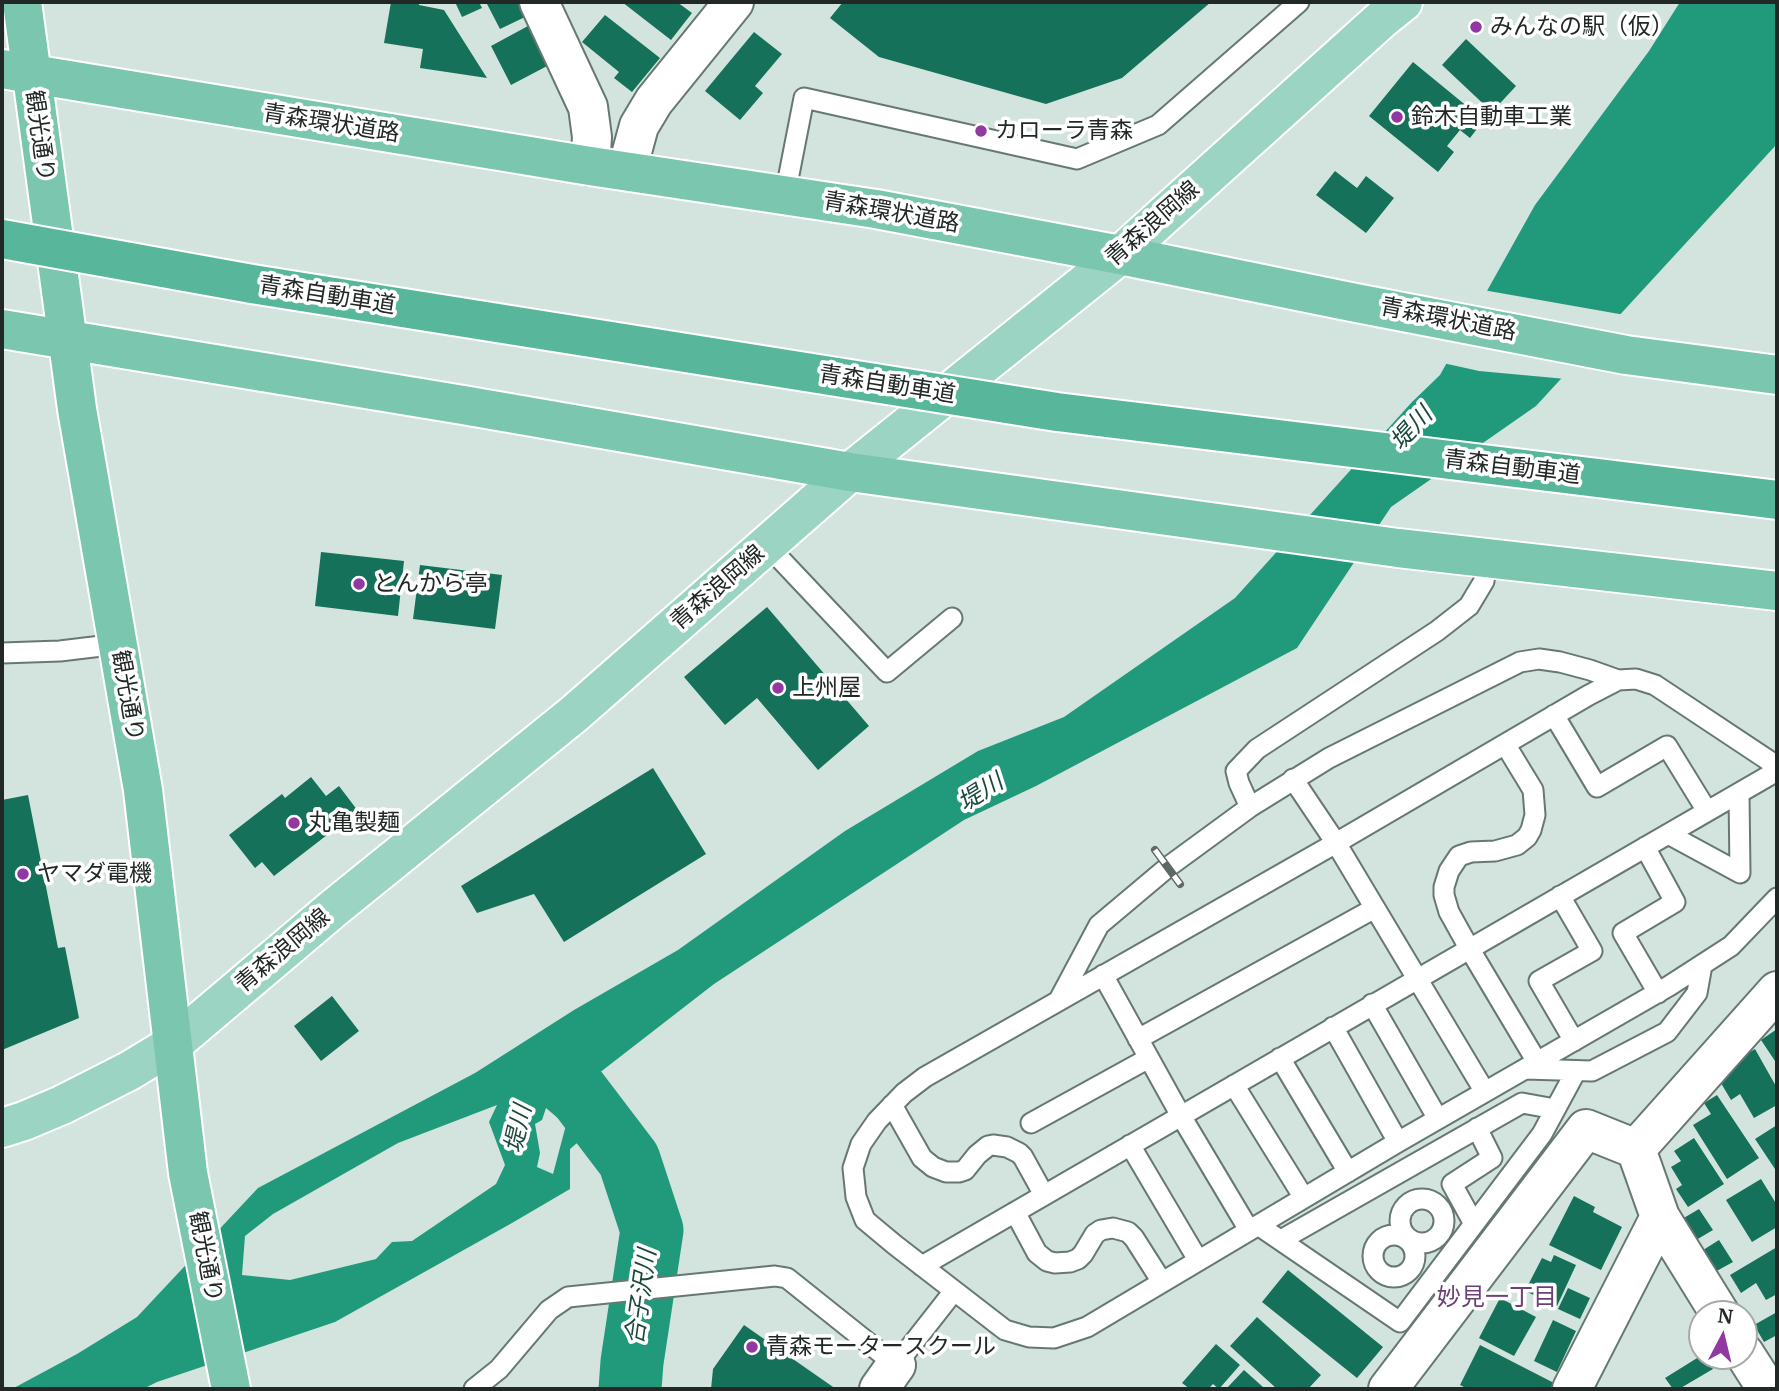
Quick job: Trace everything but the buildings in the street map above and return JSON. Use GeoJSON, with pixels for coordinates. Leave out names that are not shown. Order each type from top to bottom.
{"type":"FeatureCollection","features":[{"type":"Feature","properties":{"kind":"highway","name":"観光通り"},"geometry":{"type":"LineString","coordinates":[[22,2],[16,72],[67,339],[143,790],[188,1173],[231,1389]]}},
{"type":"Feature","properties":{"kind":"highway","name":"青森環状道路"},"geometry":{"type":"LineString","coordinates":[[16,72],[590,166],[876,209],[1626,355],[1777,375]]}},
{"type":"Feature","properties":{"kind":"highway","name":"青森自動車道"},"geometry":{"type":"LineString","coordinates":[[2,239],[253,284],[1057,412],[1777,500]]}},
{"type":"Feature","properties":{"kind":"highway"},"geometry":{"type":"LineString","coordinates":[[2,329],[850,472],[1398,548],[1777,591]]}},
{"type":"Feature","properties":{"kind":"main road","name":"青森浪岡線"},"geometry":{"type":"LineString","coordinates":[[2,1128],[62,1105],[129,1071],[172,1045],[334,908],[574,714],[850,472],[1120,255],[1403,2]]}},
{"type":"Feature","properties":{"kind":"street"},"geometry":{"type":"LineString","coordinates":[[539,2],[588,107],[592,137],[590,166]]}},
{"type":"Feature","properties":{"kind":"street"},"geometry":{"type":"LineString","coordinates":[[627,170],[639,126],[654,101],[734,2]]}},
{"type":"Feature","properties":{"kind":"street"},"geometry":{"type":"LineString","coordinates":[[1636,1149],[1777,991]]}},
{"type":"Feature","properties":{"kind":"street"},"geometry":{"type":"LineString","coordinates":[[1388,1389],[1586,1129],[1636,1149],[1660,1217],[1711,1300]]}},
{"type":"Feature","properties":{"kind":"street"},"geometry":{"type":"LineString","coordinates":[[1572,1389],[1660,1217]]}},
{"type":"Feature","properties":{"kind":"street"},"geometry":{"type":"LineString","coordinates":[[1755,1370],[1767,1389]]}},
{"type":"Feature","properties":{"kind":"lane"},"geometry":{"type":"LineString","coordinates":[[785,195],[804,98],[1077,159],[1158,125],[1299,2]]}},
{"type":"Feature","properties":{"kind":"lane"},"geometry":{"type":"LineString","coordinates":[[767,545],[887,672],[952,618]]}},
{"type":"Feature","properties":{"kind":"lane"},"geometry":{"type":"LineString","coordinates":[[1250,807],[1236,771],[1256,748],[1437,631],[1469,606],[1484,581],[1488,558]]}},
{"type":"Feature","properties":{"kind":"lane"},"geometry":{"type":"LineString","coordinates":[[2,653],[60,651],[118,644]]}},
{"type":"Feature","properties":{"kind":"lane"},"geometry":{"type":"LineString","coordinates":[[922,1266],[1739,793],[1777,768],[1654,685],[1636,679],[1618,680],[1560,662],[1539,659],[1520,662],[1293,779],[1168,867],[1100,925],[1059,1001]]}},
{"type":"Feature","properties":{"kind":"lane"},"geometry":{"type":"LineString","coordinates":[[1618,680],[925,1077],[892,1105],[861,1144],[853,1168],[856,1197],[865,1220],[1005,1330],[1029,1337],[1054,1338],[1087,1327],[1398,1142],[1658,993],[1731,946],[1777,898]]}},
{"type":"Feature","properties":{"kind":"lane"},"geometry":{"type":"LineString","coordinates":[[1554,715],[1597,788],[1667,746],[1707,811]]}},
{"type":"Feature","properties":{"kind":"lane"},"geometry":{"type":"LineString","coordinates":[[1505,744],[1533,790],[1535,815],[1531,830],[1523,842],[1502,850],[1465,853],[1459,856],[1451,866],[1444,887],[1445,903],[1531,1065]]}},
{"type":"Feature","properties":{"kind":"lane"},"geometry":{"type":"LineString","coordinates":[[1293,779],[1336,843],[1485,1092]]}},
{"type":"Feature","properties":{"kind":"lane"},"geometry":{"type":"LineString","coordinates":[[1668,834],[1740,873],[1739,793]]}},
{"type":"Feature","properties":{"kind":"lane"},"geometry":{"type":"LineString","coordinates":[[1645,847],[1675,902],[1623,933],[1658,993]]}},
{"type":"Feature","properties":{"kind":"lane"},"geometry":{"type":"LineString","coordinates":[[1560,896],[1592,951],[1539,981],[1574,1041]]}},
{"type":"Feature","properties":{"kind":"lane"},"geometry":{"type":"LineString","coordinates":[[1138,1039],[1375,908]]}},
{"type":"Feature","properties":{"kind":"lane"},"geometry":{"type":"LineString","coordinates":[[1531,1065],[1592,1071],[1667,1032],[1697,993],[1702,965]]}},
{"type":"Feature","properties":{"kind":"lane"},"geometry":{"type":"LineString","coordinates":[[1103,975],[1181,1116],[1253,1227],[1281,1240],[1400,1322],[1542,1134],[1577,1071]]}},
{"type":"Feature","properties":{"kind":"lane"},"geometry":{"type":"LineString","coordinates":[[1372,1004],[1438,1119]]}},
{"type":"Feature","properties":{"kind":"lane"},"geometry":{"type":"LineString","coordinates":[[1333,1027],[1398,1142]]}},
{"type":"Feature","properties":{"kind":"lane"},"geometry":{"type":"LineString","coordinates":[[1031,1123],[1149,1058]]}},
{"type":"Feature","properties":{"kind":"lane"},"geometry":{"type":"LineString","coordinates":[[1280,1058],[1348,1172]]}},
{"type":"Feature","properties":{"kind":"lane"},"geometry":{"type":"LineString","coordinates":[[1234,1085],[1304,1198]]}},
{"type":"Feature","properties":{"kind":"lane"},"geometry":{"type":"LineString","coordinates":[[1281,1240],[1522,1103],[1555,1109]]}},
{"type":"Feature","properties":{"kind":"lane"},"geometry":{"type":"LineString","coordinates":[[892,1105],[922,1158],[933,1167],[946,1172],[959,1172],[965,1170],[977,1154],[988,1146],[1007,1147],[1023,1157],[1044,1195]]}},
{"type":"Feature","properties":{"kind":"lane"},"geometry":{"type":"LineString","coordinates":[[1474,1224],[1452,1184],[1492,1158],[1478,1128]]}},
{"type":"Feature","properties":{"kind":"lane"},"geometry":{"type":"LineString","coordinates":[[1130,1145],[1198,1260]]}},
{"type":"Feature","properties":{"kind":"lane"},"geometry":{"type":"LineString","coordinates":[[1378,1184],[1406,1205]]}},
{"type":"Feature","properties":{"kind":"lane"},"geometry":{"type":"LineString","coordinates":[[1406,1205],[1400,1218],[1400,1226],[1407,1239],[1415,1250],[1415,1263],[1400,1277],[1386,1277],[1376,1268],[1372,1253],[1379,1240],[1393,1235],[1407,1239],[1422,1244],[1429,1243],[1441,1234],[1444,1227],[1445,1220],[1434,1202],[1419,1199],[1406,1205]]}},
{"type":"Feature","properties":{"kind":"lane"},"geometry":{"type":"LineString","coordinates":[[1015,1212],[1037,1253],[1055,1263],[1077,1259],[1101,1230],[1113,1228],[1128,1232],[1162,1282]]}},
{"type":"Feature","properties":{"kind":"lane"},"geometry":{"type":"LineString","coordinates":[[1361,1295],[1381,1273]]}},
{"type":"Feature","properties":{"kind":"lane"},"geometry":{"type":"LineString","coordinates":[[474,1389],[499,1369],[549,1310],[568,1297],[775,1276],[787,1278],[887,1377],[954,1291]]}},
{"type":"Feature","properties":{"kind":"water","name":"堤川"},"geometry":{"type":"Polygon","coordinates":[[[1680,2],[1777,2],[1777,144],[1536,406],[1391,507],[1297,648],[1036,786],[964,820],[714,984],[594,1077],[604,1120],[570,1149],[570,1189],[512,1223],[335,1322],[143,1389],[12,1389],[77,1354],[137,1317],[258,1188],[475,1073],[574,1010],[678,950],[845,831],[978,751],[1064,717],[1235,598],[1412,402],[1440,375],[1535,205],[1649,51],[1680,2]],[[497,1105],[398,1143],[273,1214],[245,1236],[242,1275],[290,1280],[376,1259],[392,1242],[412,1241],[496,1184],[505,1165],[489,1122],[497,1105]],[[546,1108],[542,1120],[535,1124],[540,1153],[537,1167],[553,1174],[566,1125],[546,1108]]]}},
{"type":"Feature","properties":{"kind":"pier"},"geometry":{"type":"Polygon","coordinates":[[[1483,290],[1625,315],[1566,379],[1479,371],[1443,363],[1483,290]]]}},
{"type":"Feature","properties":{"kind":"waterway","name":"合子沢川"},"geometry":{"type":"LineString","coordinates":[[556,1064],[629,1160],[652,1230],[630,1389]]}},
{"type":"Feature","properties":{"kind":"railway"},"geometry":{"type":"LineString","coordinates":[[1155,850],[1180,884]]}},
{"type":"Feature","properties":{"kind":"place","name":"みんなの駅（仮）"},"geometry":{"type":"Point","coordinates":[1476,27]}},
{"type":"Feature","properties":{"kind":"place","name":"鈴木自動車工業"},"geometry":{"type":"Point","coordinates":[1397,117]}},
{"type":"Feature","properties":{"kind":"place","name":"カローラ青森"},"geometry":{"type":"Point","coordinates":[981,131]}},
{"type":"Feature","properties":{"kind":"place","name":"とんから亭"},"geometry":{"type":"Point","coordinates":[359,584]}},
{"type":"Feature","properties":{"kind":"place","name":"上州屋"},"geometry":{"type":"Point","coordinates":[778,688]}},
{"type":"Feature","properties":{"kind":"place","name":"丸亀製麺"},"geometry":{"type":"Point","coordinates":[294,823]}},
{"type":"Feature","properties":{"kind":"place","name":"ヤマダ電機"},"geometry":{"type":"Point","coordinates":[23,874]}},
{"type":"Feature","properties":{"kind":"place","name":"青森モータースクール"},"geometry":{"type":"Point","coordinates":[752,1347]}},
{"type":"Feature","properties":{"kind":"district","name":"妙見一丁目"},"geometry":{"type":"Point","coordinates":[1497,1298]}}]}
